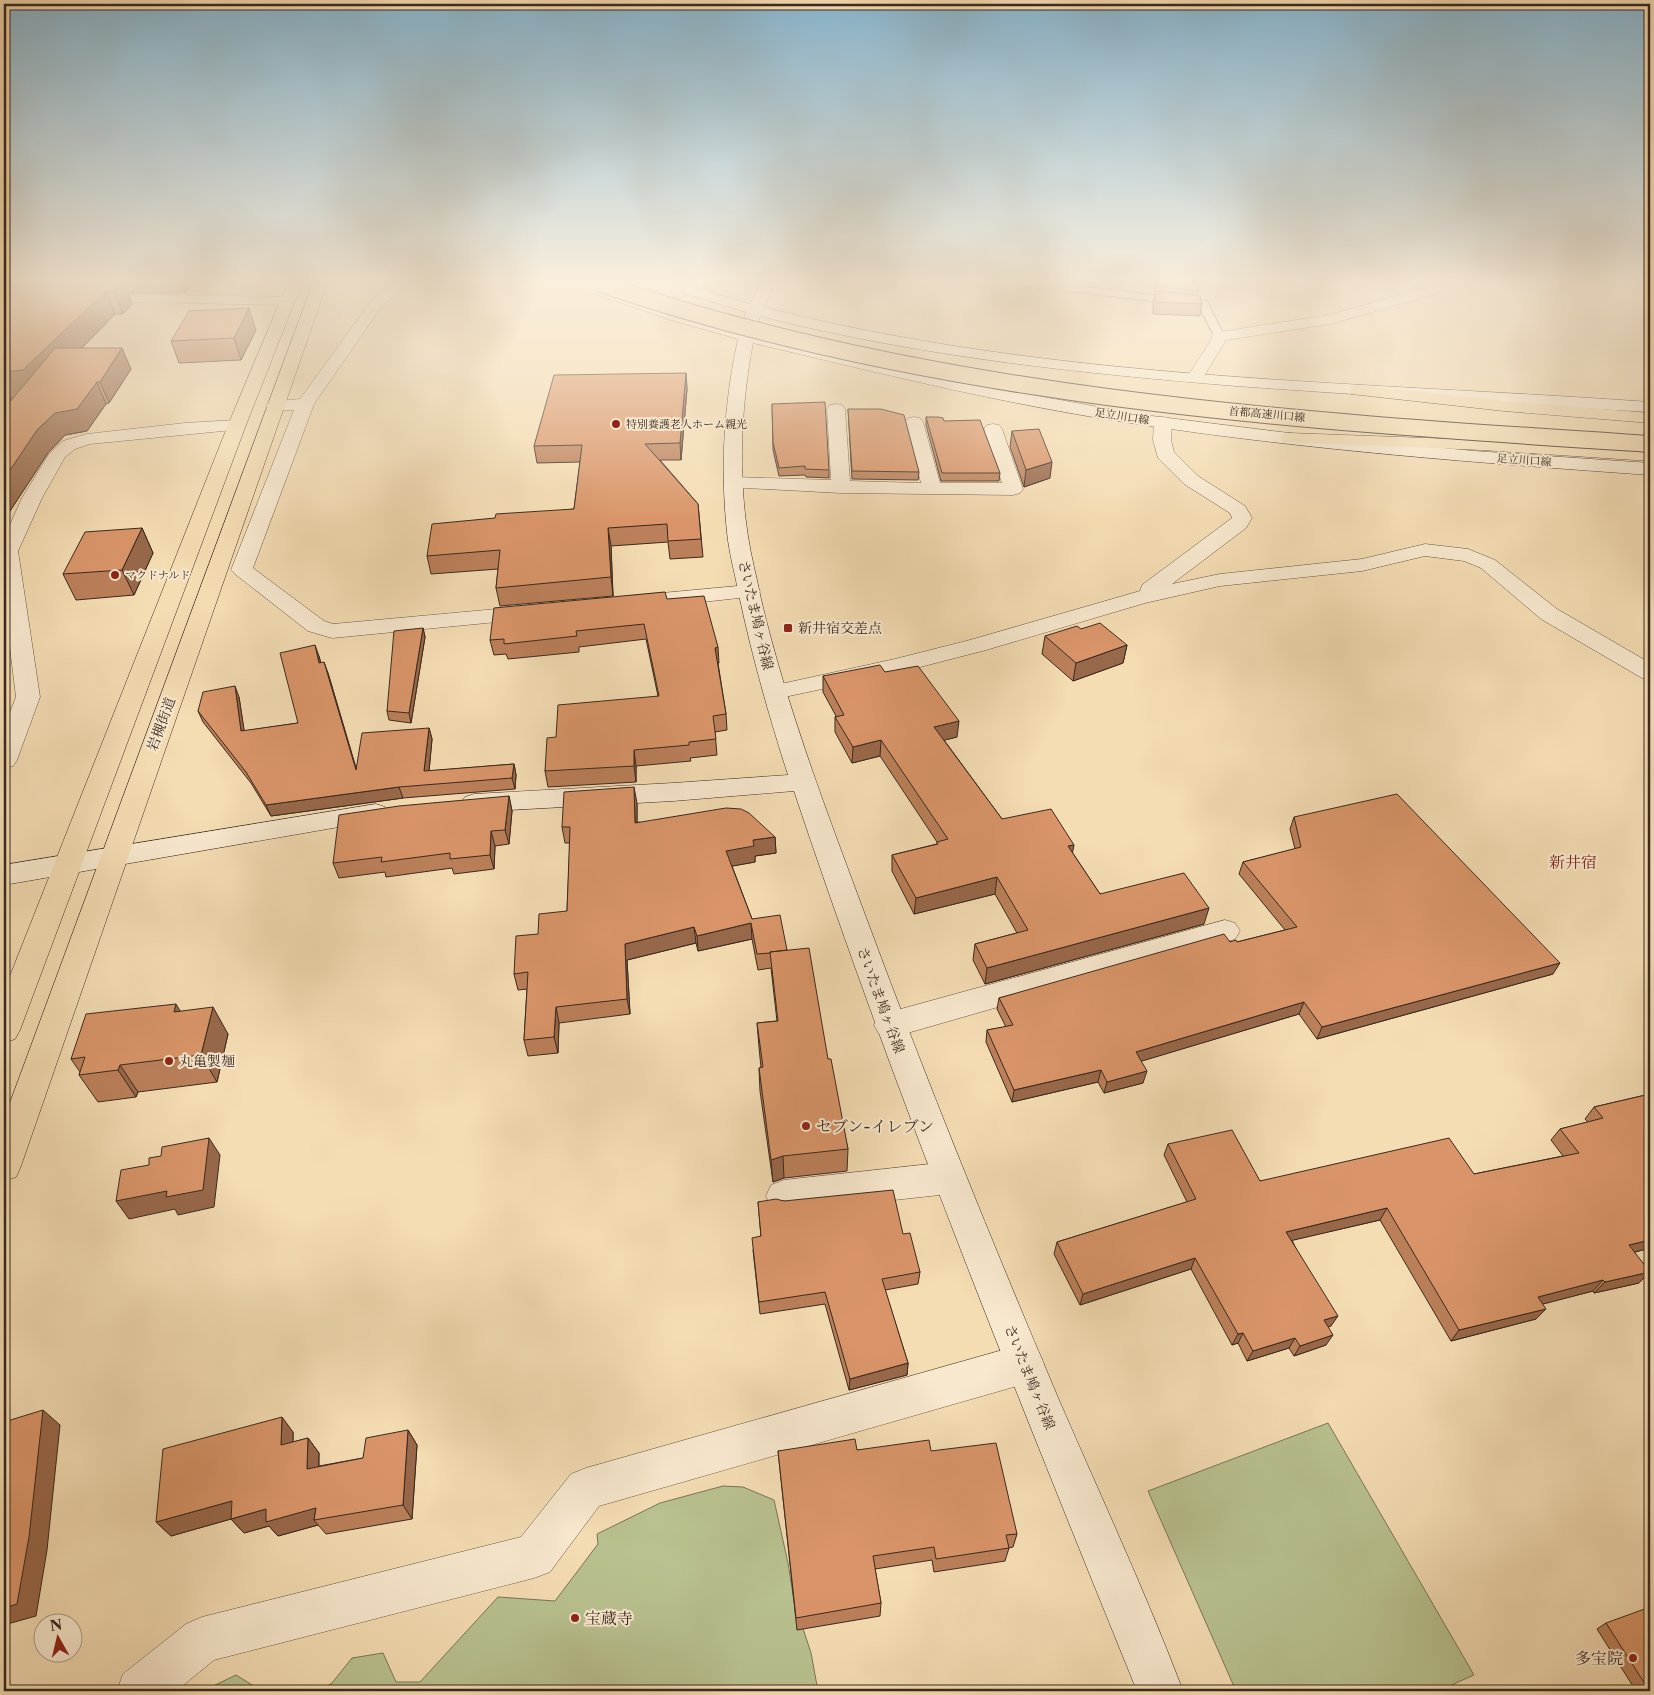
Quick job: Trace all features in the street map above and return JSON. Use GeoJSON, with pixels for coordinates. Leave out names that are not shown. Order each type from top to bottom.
{"type":"FeatureCollection","features":[{"type":"Feature","properties":{"kind":"highway"},"geometry":{"type":"LineString","coordinates":[[4,1030],[237,425],[263,362]]}},
{"type":"Feature","properties":{"kind":"highway","name":"岩槻街道"},"geometry":{"type":"LineString","coordinates":[[4,1166],[290,362]]}},
{"type":"Feature","properties":{"kind":"highway","name":"首都高速川口線"},"geometry":{"type":"LineString","coordinates":[[898,362],[1080,393],[1198,407],[1354,422],[1650,444]]}},
{"type":"Feature","properties":{"kind":"highway","name":"首都高速川口線"},"geometry":{"type":"LineString","coordinates":[[987,362],[1134,386],[1356,409],[1650,429]]}},
{"type":"Feature","properties":{"kind":"highway"},"geometry":{"type":"LineString","coordinates":[[1357,390],[1476,405],[1575,414],[1650,418]]}},
{"type":"Feature","properties":{"kind":"highway"},"geometry":{"type":"LineString","coordinates":[[1289,438],[1482,445],[1650,456]]}},
{"type":"Feature","properties":{"kind":"street"},"geometry":{"type":"LineString","coordinates":[[242,570],[305,404],[335,362]]}},
{"type":"Feature","properties":{"kind":"street","name":"さいたま鳩ヶ谷線"},"geometry":{"type":"LineString","coordinates":[[742,362],[733,424],[737,533],[758,634],[775,692],[804,782],[890,1026],[1024,1364],[1160,1691]]}},
{"type":"Feature","properties":{"kind":"street","name":"足立川口線"},"geometry":{"type":"LineString","coordinates":[[853,362],[941,383],[1163,422],[1289,438],[1474,457],[1650,468]]}},
{"type":"Feature","properties":{"kind":"street"},"geometry":{"type":"LineString","coordinates":[[1037,362],[1145,374],[1357,390],[1650,407]]}},
{"type":"Feature","properties":{"kind":"street"},"geometry":{"type":"LineString","coordinates":[[1195,377],[1205,362]]}},
{"type":"Feature","properties":{"kind":"street"},"geometry":{"type":"LineString","coordinates":[[274,406],[305,404]]}},
{"type":"Feature","properties":{"kind":"street"},"geometry":{"type":"LineString","coordinates":[[836,409],[841,487]]}},
{"type":"Feature","properties":{"kind":"street"},"geometry":{"type":"LineString","coordinates":[[914,422],[932,489]]}},
{"type":"Feature","properties":{"kind":"street"},"geometry":{"type":"LineString","coordinates":[[1140,597],[1239,524],[1242,518],[1238,510],[1191,480],[1165,454],[1162,440],[1163,422]]}},
{"type":"Feature","properties":{"kind":"street"},"geometry":{"type":"LineString","coordinates":[[4,760],[28,697],[6,551],[32,498],[58,454],[69,445],[87,439],[185,428],[237,425]]}},
{"type":"Feature","properties":{"kind":"street"},"geometry":{"type":"LineString","coordinates":[[734,483],[932,489],[1013,489],[993,429]]}},
{"type":"Feature","properties":{"kind":"street"},"geometry":{"type":"LineString","coordinates":[[775,692],[915,662],[1140,597],[1220,580],[1362,565],[1425,550],[1468,555],[1488,564],[1549,614],[1650,673]]}},
{"type":"Feature","properties":{"kind":"street"},"geometry":{"type":"LineString","coordinates":[[216,572],[242,570],[316,626],[332,631],[552,610]]}},
{"type":"Feature","properties":{"kind":"street"},"geometry":{"type":"LineString","coordinates":[[611,605],[749,591]]}},
{"type":"Feature","properties":{"kind":"street"},"geometry":{"type":"LineString","coordinates":[[447,805],[804,782]]}},
{"type":"Feature","properties":{"kind":"street"},"geometry":{"type":"LineString","coordinates":[[4,875],[403,809]]}},
{"type":"Feature","properties":{"kind":"street"},"geometry":{"type":"LineString","coordinates":[[890,1026],[1225,931]]}},
{"type":"Feature","properties":{"kind":"street"},"geometry":{"type":"LineString","coordinates":[[784,1196],[949,1178]]}},
{"type":"Feature","properties":{"kind":"street"},"geometry":{"type":"LineString","coordinates":[[140,1691],[202,1640],[534,1556],[586,1490],[1024,1364]]}},
{"type":"Feature","properties":{"kind":"green space"},"geometry":{"type":"Polygon","coordinates":[[[1328,1423],[1474,1675],[1438,1691],[1236,1691],[1148,1491],[1328,1423]]]}},
{"type":"Feature","properties":{"kind":"green space","name":"宝蔵寺"},"geometry":{"type":"Polygon","coordinates":[[[723,1486],[743,1487],[774,1500],[794,1601],[811,1653],[818,1691],[318,1691],[332,1683],[352,1658],[383,1653],[396,1682],[420,1682],[498,1597],[555,1601],[598,1544],[597,1534],[660,1503],[723,1486]]]}},
{"type":"Feature","properties":{"kind":"green space"},"geometry":{"type":"Polygon","coordinates":[[[236,1675],[262,1691],[204,1691],[207,1689],[236,1675]]]}},
{"type":"Feature","properties":{"kind":"building"},"geometry":{"type":"Polygon","coordinates":[[[4,362],[31,362],[23,370],[4,372],[4,362]]]}},
{"type":"Feature","properties":{"kind":"building"},"geometry":{"type":"Polygon","coordinates":[[[43,362],[113,362],[100,382],[97,382],[77,409],[55,413],[37,430],[4,479],[4,409],[43,362]]]}},
{"type":"Feature","properties":{"kind":"building"},"geometry":{"type":"Polygon","coordinates":[[[686,373],[680,443],[645,444],[698,504],[701,539],[668,541],[667,524],[608,528],[611,577],[496,588],[500,550],[427,556],[432,524],[495,518],[496,514],[574,509],[582,445],[534,446],[554,375],[686,373]]]}},
{"type":"Feature","properties":{"kind":"building"},"geometry":{"type":"Polygon","coordinates":[[[825,402],[829,470],[805,469],[805,466],[779,468],[773,442],[772,404],[825,402]]]}},
{"type":"Feature","properties":{"kind":"building"},"geometry":{"type":"Polygon","coordinates":[[[848,409],[881,409],[904,415],[919,472],[852,471],[848,409]]]}},
{"type":"Feature","properties":{"kind":"building"},"geometry":{"type":"Polygon","coordinates":[[[926,417],[943,418],[944,421],[980,420],[1000,473],[942,473],[926,417]]]}},
{"type":"Feature","properties":{"kind":"building"},"geometry":{"type":"Polygon","coordinates":[[[1039,429],[1052,462],[1026,470],[1012,431],[1039,429]]]}},
{"type":"Feature","properties":{"kind":"building"},"geometry":{"type":"Polygon","coordinates":[[[142,528],[122,570],[63,574],[85,532],[142,528]]]}},
{"type":"Feature","properties":{"kind":"building"},"geometry":{"type":"Polygon","coordinates":[[[665,592],[667,599],[704,596],[718,647],[715,648],[726,714],[713,716],[716,739],[689,742],[689,745],[634,750],[634,766],[545,771],[547,738],[556,737],[558,705],[659,696],[644,624],[576,631],[577,636],[504,644],[504,639],[490,640],[494,608],[665,592]]]}},
{"type":"Feature","properties":{"kind":"building"},"geometry":{"type":"Polygon","coordinates":[[[1100,623],[1127,645],[1076,663],[1045,636],[1077,626],[1081,629],[1100,623]]]}},
{"type":"Feature","properties":{"kind":"building"},"geometry":{"type":"Polygon","coordinates":[[[423,628],[409,713],[387,711],[394,631],[423,628]]]}},
{"type":"Feature","properties":{"kind":"building"},"geometry":{"type":"Polygon","coordinates":[[[315,645],[319,663],[324,662],[356,770],[362,733],[429,728],[424,771],[514,764],[512,778],[399,787],[266,805],[246,772],[198,711],[203,692],[235,686],[241,731],[298,723],[280,653],[315,645]]]}},
{"type":"Feature","properties":{"kind":"building"},"geometry":{"type":"Polygon","coordinates":[[[880,665],[885,672],[918,666],[959,721],[934,727],[1002,819],[1051,809],[1074,845],[1068,846],[1100,894],[1184,873],[1209,908],[987,968],[975,944],[1028,930],[997,877],[916,898],[892,855],[938,844],[937,842],[948,839],[881,740],[853,747],[835,717],[844,715],[823,676],[880,665]]]}},
{"type":"Feature","properties":{"kind":"building"},"geometry":{"type":"Polygon","coordinates":[[[634,787],[635,823],[726,808],[741,809],[749,813],[775,837],[753,840],[754,846],[726,851],[752,919],[780,915],[787,950],[757,954],[751,923],[697,936],[694,927],[625,944],[627,999],[556,1007],[554,1037],[524,1040],[528,972],[514,974],[516,936],[538,934],[539,914],[567,911],[570,827],[562,827],[564,792],[634,787]]]}},
{"type":"Feature","properties":{"kind":"building"},"geometry":{"type":"Polygon","coordinates":[[[1397,794],[1560,963],[1322,1027],[1304,1002],[1136,1052],[1147,1071],[1107,1082],[1101,1070],[1014,1090],[987,1030],[1013,1025],[999,998],[1224,934],[1230,942],[1236,940],[1237,942],[1297,927],[1243,862],[1301,847],[1294,817],[1397,794]]]}},
{"type":"Feature","properties":{"kind":"building"},"geometry":{"type":"Polygon","coordinates":[[[509,796],[505,830],[491,831],[490,855],[450,859],[450,853],[381,862],[382,857],[333,863],[339,815],[399,806],[509,796]]]}},
{"type":"Feature","properties":{"kind":"building"},"geometry":{"type":"Polygon","coordinates":[[[809,948],[828,1059],[831,1059],[848,1149],[783,1156],[771,1160],[759,1068],[763,1067],[757,1023],[778,1021],[770,952],[809,948]]]}},
{"type":"Feature","properties":{"kind":"building"},"geometry":{"type":"Polygon","coordinates":[[[176,1004],[174,1012],[213,1007],[201,1055],[120,1065],[118,1070],[79,1075],[85,1057],[71,1059],[86,1014],[176,1004]]]}},
{"type":"Feature","properties":{"kind":"building"},"geometry":{"type":"Polygon","coordinates":[[[1650,1094],[1650,1240],[1629,1245],[1650,1272],[1605,1282],[1603,1280],[1538,1297],[1546,1309],[1459,1330],[1387,1208],[1286,1232],[1338,1316],[1324,1320],[1333,1335],[1300,1346],[1295,1338],[1253,1351],[1243,1333],[1238,1334],[1195,1258],[1083,1294],[1057,1242],[1196,1199],[1168,1144],[1232,1130],[1260,1181],[1449,1138],[1474,1174],[1579,1153],[1560,1129],[1603,1118],[1594,1107],[1650,1094]]]}},
{"type":"Feature","properties":{"kind":"building"},"geometry":{"type":"Polygon","coordinates":[[[209,1138],[203,1190],[166,1197],[167,1191],[116,1201],[121,1170],[149,1165],[149,1158],[161,1156],[162,1147],[209,1138]]]}},
{"type":"Feature","properties":{"kind":"building"},"geometry":{"type":"Polygon","coordinates":[[[893,1190],[903,1234],[910,1233],[920,1272],[882,1279],[908,1363],[850,1379],[825,1292],[759,1302],[752,1238],[761,1236],[758,1202],[893,1190]]]}},
{"type":"Feature","properties":{"kind":"building"},"geometry":{"type":"Polygon","coordinates":[[[43,1410],[29,1537],[17,1604],[4,1608],[4,1422],[43,1410]]]}},
{"type":"Feature","properties":{"kind":"building"},"geometry":{"type":"Polygon","coordinates":[[[282,1417],[281,1445],[308,1438],[307,1469],[363,1458],[366,1438],[408,1430],[403,1505],[314,1520],[316,1508],[266,1522],[266,1509],[231,1519],[232,1501],[156,1522],[163,1449],[282,1417]]]}},
{"type":"Feature","properties":{"kind":"building"},"geometry":{"type":"Polygon","coordinates":[[[855,1439],[857,1450],[929,1440],[931,1451],[996,1443],[1017,1534],[1006,1535],[1009,1548],[936,1559],[934,1547],[873,1556],[881,1603],[796,1618],[778,1451],[855,1439]]]}},
{"type":"Feature","properties":{"kind":"building","name":"多宝院"},"geometry":{"type":"Polygon","coordinates":[[[1650,1607],[1650,1686],[1647,1687],[1606,1623],[1650,1607]]]}},
{"type":"Feature","properties":{"kind":"place","name":"特別養護老人ホーム親光"},"geometry":{"type":"Point","coordinates":[616,424]}},
{"type":"Feature","properties":{"kind":"place","name":"マクドナルド"},"geometry":{"type":"Point","coordinates":[115,575]}},
{"type":"Feature","properties":{"kind":"place","name":"新井宿交差点"},"geometry":{"type":"Point","coordinates":[788,628]}},
{"type":"Feature","properties":{"kind":"place","name":"丸亀製麺"},"geometry":{"type":"Point","coordinates":[169,1061]}},
{"type":"Feature","properties":{"kind":"place","name":"セブン-イレブン"},"geometry":{"type":"Point","coordinates":[806,1126]}},
{"type":"Feature","properties":{"kind":"place","name":"宝蔵寺"},"geometry":{"type":"Point","coordinates":[575,1618]}},
{"type":"Feature","properties":{"kind":"place","name":"多宝院"},"geometry":{"type":"Point","coordinates":[1633,1658]}},
{"type":"Feature","properties":{"kind":"district","name":"新井宿"},"geometry":{"type":"Point","coordinates":[1573,862]}}]}
